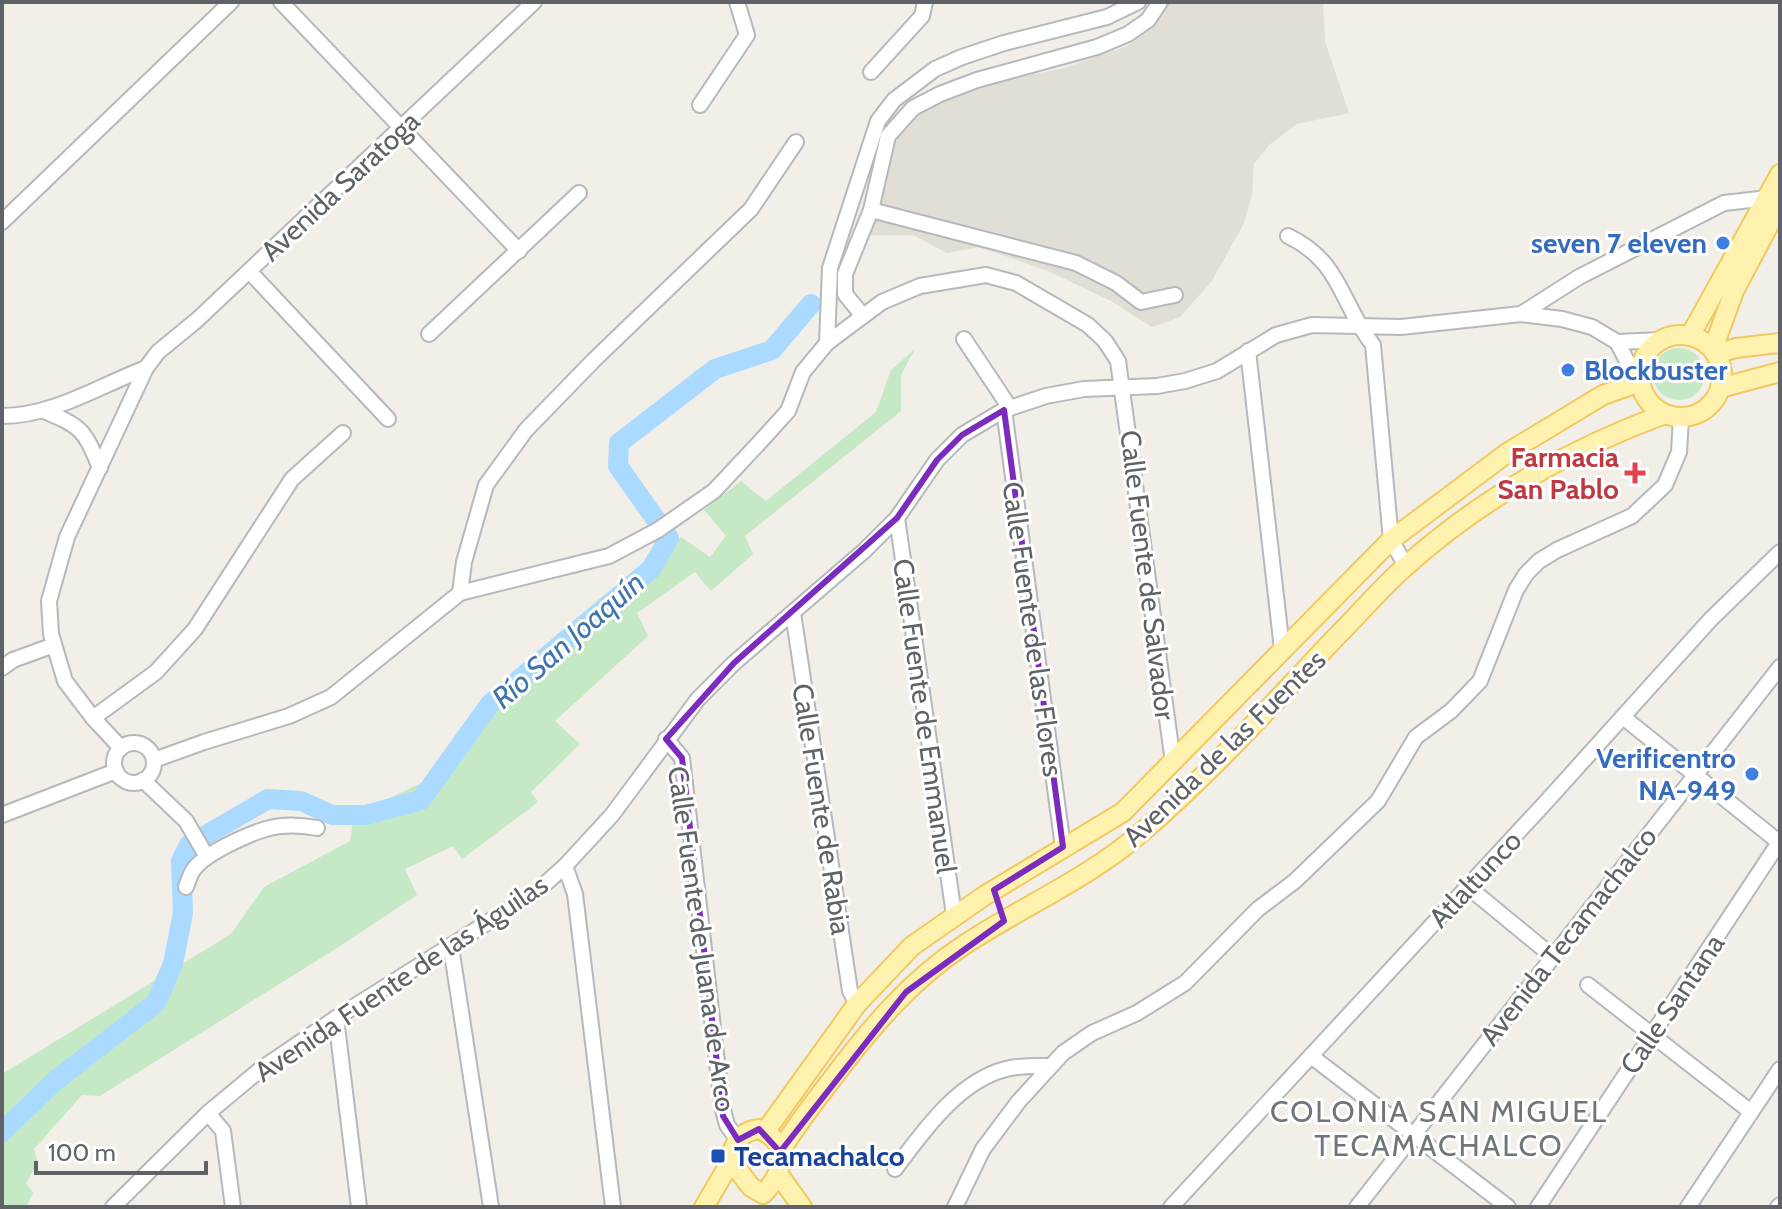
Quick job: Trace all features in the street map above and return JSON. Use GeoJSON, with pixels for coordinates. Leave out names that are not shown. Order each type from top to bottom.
{"type":"FeatureCollection","features":[{"type":"Feature","properties":{"kind":"main road"},"geometry":{"type":"LineString","coordinates":[[1714,352],[1734,291],[1774,201],[1780,174]]}},
{"type":"Feature","properties":{"kind":"main road"},"geometry":{"type":"LineString","coordinates":[[1690,336],[1774,201]]}},
{"type":"Feature","properties":{"kind":"main road"},"geometry":{"type":"LineString","coordinates":[[1675,335],[1690,336],[1702,341],[1714,352],[1722,371],[1720,388],[1710,405],[1692,415],[1673,415],[1646,398],[1640,377],[1643,360],[1661,340],[1675,335]]}},
{"type":"Feature","properties":{"kind":"main road"},"geometry":{"type":"LineString","coordinates":[[1714,352],[1780,343]]}},
{"type":"Feature","properties":{"kind":"main road"},"geometry":{"type":"LineString","coordinates":[[1720,388],[1780,372]]}},
{"type":"Feature","properties":{"kind":"main road","name":"Avenida de las Fuentes"},"geometry":{"type":"LineString","coordinates":[[765,1132],[857,1004],[912,946],[954,915],[1123,812],[1391,540],[1507,453],[1603,395],[1640,377]]}},
{"type":"Feature","properties":{"kind":"main road","name":"Avenida de las Fuentes"},"geometry":{"type":"LineString","coordinates":[[780,1152],[853,1051],[906,992],[944,959],[1096,867],[1162,815],[1406,566],[1495,498],[1594,443],[1673,415]]}},
{"type":"Feature","properties":{"kind":"main road"},"geometry":{"type":"LineString","coordinates":[[1006,882],[1006,896],[1010,903],[1025,910]]}},
{"type":"Feature","properties":{"kind":"main road"},"geometry":{"type":"LineString","coordinates":[[984,896],[999,900],[1004,921]]}},
{"type":"Feature","properties":{"kind":"main road"},"geometry":{"type":"LineString","coordinates":[[706,1206],[731,1161],[733,1148],[751,1130],[765,1132],[776,1142],[780,1152],[779,1175],[761,1200],[731,1161]]}},
{"type":"Feature","properties":{"kind":"main road"},"geometry":{"type":"LineString","coordinates":[[779,1175],[802,1207]]}},
{"type":"Feature","properties":{"kind":"street"},"geometry":{"type":"LineString","coordinates":[[2,222],[231,2]]}},
{"type":"Feature","properties":{"kind":"street"},"geometry":{"type":"LineString","coordinates":[[281,2],[519,251]]}},
{"type":"Feature","properties":{"kind":"street","name":"Avenida Saratoga"},"geometry":{"type":"LineString","coordinates":[[146,368],[158,352],[249,271],[534,2]]}},
{"type":"Feature","properties":{"kind":"street"},"geometry":{"type":"LineString","coordinates":[[700,105],[747,35],[737,2]]}},
{"type":"Feature","properties":{"kind":"street"},"geometry":{"type":"LineString","coordinates":[[871,72],[922,16],[925,2]]}},
{"type":"Feature","properties":{"kind":"street"},"geometry":{"type":"LineString","coordinates":[[827,343],[830,268],[878,121],[894,100],[935,69],[1004,43],[1107,17],[1138,2]]}},
{"type":"Feature","properties":{"kind":"street"},"geometry":{"type":"LineString","coordinates":[[863,316],[849,301],[844,285],[845,274],[871,210],[888,136],[913,108],[940,94],[1097,47],[1128,34],[1148,20],[1160,2]]}},
{"type":"Feature","properties":{"kind":"street"},"geometry":{"type":"LineString","coordinates":[[1004,43],[1015,70]]}},
{"type":"Feature","properties":{"kind":"street"},"geometry":{"type":"LineString","coordinates":[[154,760],[289,716],[331,697],[460,593],[464,562],[486,485],[526,430],[751,209],[796,142]]}},
{"type":"Feature","properties":{"kind":"street"},"geometry":{"type":"LineString","coordinates":[[858,180],[877,186]]}},
{"type":"Feature","properties":{"kind":"street"},"geometry":{"type":"LineString","coordinates":[[429,334],[579,193]]}},
{"type":"Feature","properties":{"kind":"street"},"geometry":{"type":"LineString","coordinates":[[1521,314],[1579,277],[1724,203],[1774,201]]}},
{"type":"Feature","properties":{"kind":"street"},"geometry":{"type":"LineString","coordinates":[[871,210],[1076,263],[1116,283],[1141,302],[1175,295]]}},
{"type":"Feature","properties":{"kind":"street"},"geometry":{"type":"LineString","coordinates":[[1288,236],[1308,245],[1327,264],[1343,290],[1358,326],[1373,345],[1391,540],[1406,566]]}},
{"type":"Feature","properties":{"kind":"street"},"geometry":{"type":"LineString","coordinates":[[249,271],[388,419]]}},
{"type":"Feature","properties":{"kind":"street","name":"Calle Fuente de Salvador"},"geometry":{"type":"LineString","coordinates":[[460,593],[609,556],[662,527],[714,491],[788,411],[803,372],[827,343],[882,302],[920,286],[986,275],[1016,283],[1088,325],[1105,341],[1118,361],[1124,387],[1173,762]]}},
{"type":"Feature","properties":{"kind":"street","name":"Avenida Fuente de las Águilas"},"geometry":{"type":"LineString","coordinates":[[113,1207],[208,1113],[261,1069],[536,892],[612,815],[698,699],[734,663],[864,551],[897,518],[912,493],[962,435],[1007,409],[1071,391],[1185,381],[1217,371],[1276,335],[1312,325],[1439,324],[1521,314],[1562,319],[1592,327],[1617,342],[1640,377]]}},
{"type":"Feature","properties":{"kind":"street"},"geometry":{"type":"LineString","coordinates":[[964,339],[1007,409]]}},
{"type":"Feature","properties":{"kind":"street","name":"Avenida Fuente de las Águilas"},"geometry":{"type":"LineString","coordinates":[[1617,342],[1661,340]]}},
{"type":"Feature","properties":{"kind":"street"},"geometry":{"type":"LineString","coordinates":[[1248,351],[1282,649]]}},
{"type":"Feature","properties":{"kind":"street"},"geometry":{"type":"LineString","coordinates":[[2,416],[44,411],[146,368]]}},
{"type":"Feature","properties":{"kind":"street"},"geometry":{"type":"LineString","coordinates":[[121,748],[65,681],[54,645],[49,601],[57,567],[73,524],[146,368]]}},
{"type":"Feature","properties":{"kind":"street","name":"Calle Fuente de las Flores"},"geometry":{"type":"LineString","coordinates":[[1007,409],[1063,847]]}},
{"type":"Feature","properties":{"kind":"street"},"geometry":{"type":"LineString","coordinates":[[44,411],[75,424],[85,435],[100,468]]}},
{"type":"Feature","properties":{"kind":"street"},"geometry":{"type":"LineString","coordinates":[[955,1207],[983,1149],[1050,1066],[1075,1043],[1137,1013],[1185,983],[1258,909],[1295,881],[1378,801],[1416,737],[1451,711],[1480,681],[1516,590],[1526,574],[1557,550],[1632,516],[1665,485],[1679,452],[1673,415]]}},
{"type":"Feature","properties":{"kind":"street"},"geometry":{"type":"LineString","coordinates":[[93,718],[156,672],[195,629],[292,479],[343,433]]}},
{"type":"Feature","properties":{"kind":"street","name":"Calle Fuente de Emmanuel"},"geometry":{"type":"LineString","coordinates":[[897,518],[954,915]]}},
{"type":"Feature","properties":{"kind":"street","name":"Atlaltunco"},"geometry":{"type":"LineString","coordinates":[[1171,1207],[1710,620],[1780,552]]}},
{"type":"Feature","properties":{"kind":"street","name":"Calle Fuente de Rabia"},"geometry":{"type":"LineString","coordinates":[[793,613],[850,991],[857,1004]]}},
{"type":"Feature","properties":{"kind":"street"},"geometry":{"type":"LineString","coordinates":[[2,668],[13,660],[54,645]]}},
{"type":"Feature","properties":{"kind":"street","name":"Avenida Tecamachalco"},"geometry":{"type":"LineString","coordinates":[[1357,1207],[1780,667]]}},
{"type":"Feature","properties":{"kind":"street"},"geometry":{"type":"LineString","coordinates":[[1623,717],[1780,842]]}},
{"type":"Feature","properties":{"kind":"street","name":"Calle Fuente de Juana de Arco"},"geometry":{"type":"LineString","coordinates":[[666,739],[682,758],[722,1106],[727,1125],[738,1140]]}},
{"type":"Feature","properties":{"kind":"street"},"geometry":{"type":"LineString","coordinates":[[137,743],[145,746],[154,760],[153,768],[143,780],[131,782],[116,771],[114,759],[121,748],[137,743]]}},
{"type":"Feature","properties":{"kind":"street"},"geometry":{"type":"LineString","coordinates":[[2,815],[116,771]]}},
{"type":"Feature","properties":{"kind":"street"},"geometry":{"type":"LineString","coordinates":[[143,780],[186,821],[201,846],[186,887]]}},
{"type":"Feature","properties":{"kind":"street"},"geometry":{"type":"LineString","coordinates":[[201,846],[268,828],[300,825],[317,828]]}},
{"type":"Feature","properties":{"kind":"street","name":"Calle Santana"},"geometry":{"type":"LineString","coordinates":[[1538,1207],[1780,842]]}},
{"type":"Feature","properties":{"kind":"street"},"geometry":{"type":"LineString","coordinates":[[565,866],[575,894],[613,1207]]}},
{"type":"Feature","properties":{"kind":"street"},"geometry":{"type":"LineString","coordinates":[[1467,886],[1552,956]]}},
{"type":"Feature","properties":{"kind":"street"},"geometry":{"type":"LineString","coordinates":[[451,947],[491,1207]]}},
{"type":"Feature","properties":{"kind":"street"},"geometry":{"type":"LineString","coordinates":[[1588,985],[1751,1112]]}},
{"type":"Feature","properties":{"kind":"street"},"geometry":{"type":"LineString","coordinates":[[336,1018],[359,1207]]}},
{"type":"Feature","properties":{"kind":"street"},"geometry":{"type":"LineString","coordinates":[[1311,1056],[1508,1207]]}},
{"type":"Feature","properties":{"kind":"street"},"geometry":{"type":"LineString","coordinates":[[895,1169],[919,1136],[954,1099],[986,1077],[1025,1065],[1050,1066]]}},
{"type":"Feature","properties":{"kind":"street"},"geometry":{"type":"LineString","coordinates":[[1688,1207],[1780,1069]]}},
{"type":"Feature","properties":{"kind":"street"},"geometry":{"type":"LineString","coordinates":[[208,1113],[223,1131],[233,1207]]}},
{"type":"Feature","properties":{"kind":"highlighted area"},"geometry":{"type":"Polygon","coordinates":[[[1004,410],[1063,847],[994,890],[1004,921],[906,992],[780,1152],[759,1129],[738,1140],[723,1116],[682,758],[666,739],[734,663],[897,518],[937,460],[962,435],[1004,410]]]}},
{"type":"Feature","properties":{"kind":"shaded area"},"geometry":{"type":"Polygon","coordinates":[[[1167,2],[1323,2],[1325,41],[1349,113],[1297,124],[1269,145],[1254,164],[1252,195],[1244,223],[1212,281],[1180,317],[1152,327],[1111,301],[1048,271],[980,247],[947,253],[913,235],[869,235],[880,208],[878,197],[890,142],[922,109],[1005,80],[1064,68],[1127,46],[1148,31],[1167,2]]]}},
{"type":"Feature","properties":{"kind":"green space"},"geometry":{"type":"Polygon","coordinates":[[[1679,348],[1698,355],[1705,374],[1698,393],[1679,400],[1660,393],[1653,374],[1660,355],[1679,348]]]}},
{"type":"Feature","properties":{"kind":"green space"},"geometry":{"type":"Polygon","coordinates":[[[915,349],[901,375],[901,411],[745,536],[753,554],[711,591],[695,572],[637,613],[648,636],[555,721],[580,744],[531,792],[538,802],[462,859],[453,846],[405,869],[417,895],[100,1096],[82,1095],[34,1149],[38,1164],[26,1183],[33,1193],[26,1207],[2,1207],[2,1074],[231,934],[264,887],[350,841],[354,815],[436,776],[489,701],[624,595],[681,537],[710,557],[726,536],[704,510],[741,481],[766,501],[876,412],[891,370],[915,349]]]}},
{"type":"Feature","properties":{"kind":"waterway","name":"Río San Joaquín"},"geometry":{"type":"LineString","coordinates":[[2,1132],[55,1081],[156,1003],[173,964],[183,913],[181,861],[189,845],[268,799],[301,801],[332,815],[366,815],[421,800],[490,704],[651,569],[669,538],[618,466],[619,443],[715,369],[772,350],[811,304]]}},
{"type":"Feature","properties":{"kind":"place","name":"seven 7 eleven"},"geometry":{"type":"Point","coordinates":[1723,243]}},
{"type":"Feature","properties":{"kind":"place","name":"Blockbuster"},"geometry":{"type":"Point","coordinates":[1568,370]}},
{"type":"Feature","properties":{"kind":"place","name":"Farmacia San Pablo"},"geometry":{"type":"Point","coordinates":[1635,473]}},
{"type":"Feature","properties":{"kind":"place","name":"Verificentro NA-949"},"geometry":{"type":"Point","coordinates":[1752,774]}},
{"type":"Feature","properties":{"kind":"place","name":"Tecamachalco"},"geometry":{"type":"Point","coordinates":[718,1156]}},
{"type":"Feature","properties":{"kind":"district","name":"COLONIA SAN MIGUEL TECAMACHALCO"},"geometry":{"type":"Point","coordinates":[1439,1128]}}]}
